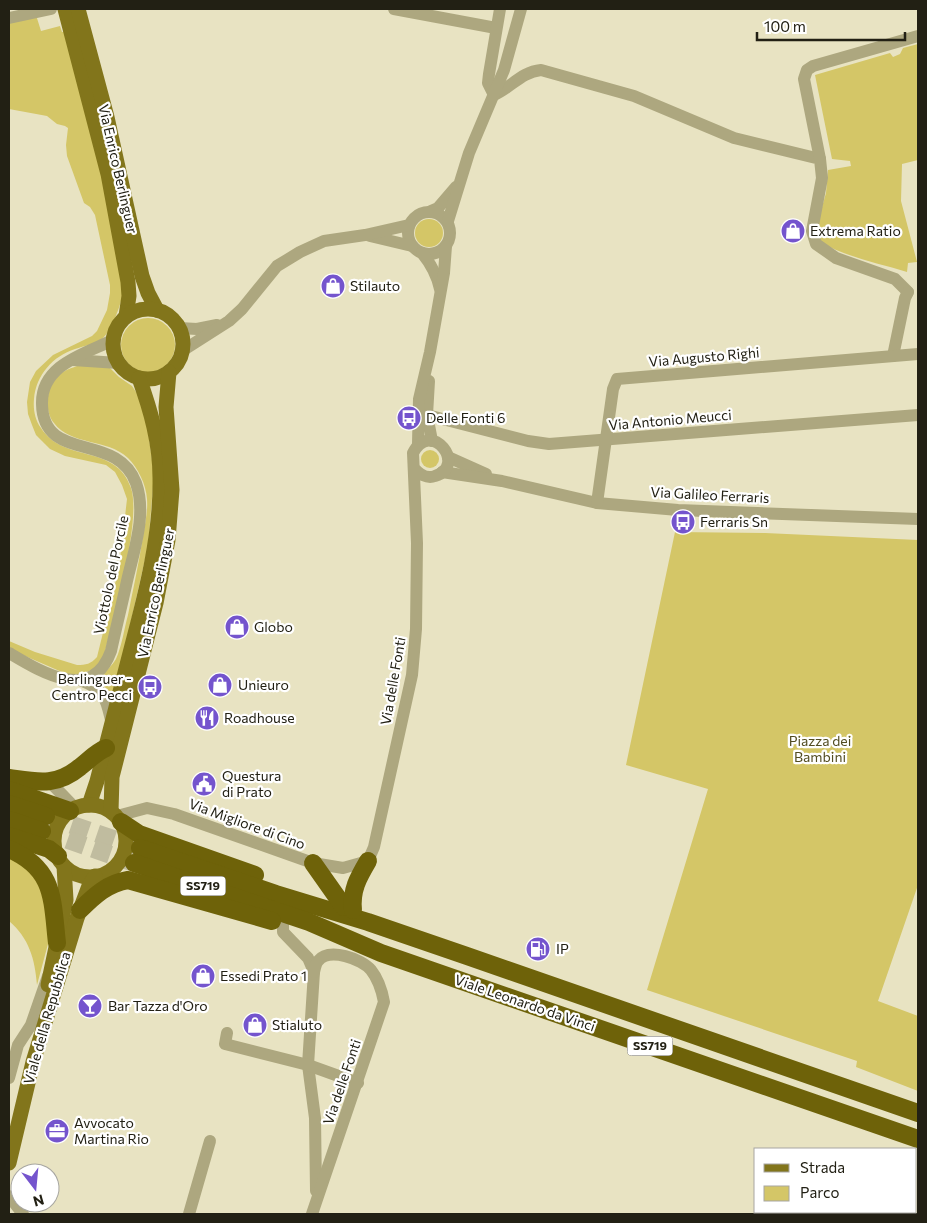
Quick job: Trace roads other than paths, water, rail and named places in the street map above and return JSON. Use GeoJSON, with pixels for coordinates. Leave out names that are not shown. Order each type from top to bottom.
{"type":"FeatureCollection","features":[{"type":"Feature","properties":{"kind":"highway"},"geometry":{"type":"LineString","coordinates":[[9,778],[39,783],[50,782],[74,772],[94,754],[106,748]]}},
{"type":"Feature","properties":{"kind":"highway"},"geometry":{"type":"LineString","coordinates":[[9,790],[78,808]]}},
{"type":"Feature","properties":{"kind":"highway"},"geometry":{"type":"LineString","coordinates":[[9,804],[44,824],[9,820]]}},
{"type":"Feature","properties":{"kind":"highway"},"geometry":{"type":"LineString","coordinates":[[116,817],[139,834],[349,908]]}},
{"type":"Feature","properties":{"kind":"highway"},"geometry":{"type":"LineString","coordinates":[[9,836],[49,849],[61,861]]}},
{"type":"Feature","properties":{"kind":"highway"},"geometry":{"type":"LineString","coordinates":[[9,850],[30,862],[43,874],[51,898],[55,950]]}},
{"type":"Feature","properties":{"kind":"highway","name":"Viale Leonardo da Vinci"},"geometry":{"type":"LineString","coordinates":[[918,1113],[368,922],[276,894],[137,856],[309,922],[381,953],[918,1139]]}},
{"type":"Feature","properties":{"kind":"highway"},"geometry":{"type":"LineString","coordinates":[[349,908],[354,887],[368,861]]}},
{"type":"Feature","properties":{"kind":"highway"},"geometry":{"type":"LineString","coordinates":[[313,863],[349,908],[368,922]]}},
{"type":"Feature","properties":{"kind":"highway"},"geometry":{"type":"LineString","coordinates":[[103,873],[126,874],[144,884]]}},
{"type":"Feature","properties":{"kind":"highway"},"geometry":{"type":"LineString","coordinates":[[80,910],[93,897],[113,884],[128,880],[381,953]]}},
{"type":"Feature","properties":{"kind":"main road"},"geometry":{"type":"LineString","coordinates":[[65,9],[77,28]]}},
{"type":"Feature","properties":{"kind":"main road"},"geometry":{"type":"LineString","coordinates":[[77,28],[78,9]]}},
{"type":"Feature","properties":{"kind":"main road","name":"Via Enrico Berlinguer"},"geometry":{"type":"LineString","coordinates":[[77,28],[107,117],[142,276],[157,310],[172,319],[179,328]]}},
{"type":"Feature","properties":{"kind":"main road","name":"Via Enrico Berlinguer"},"geometry":{"type":"LineString","coordinates":[[77,28],[110,183],[130,296],[126,316],[119,324],[113,340]]}},
{"type":"Feature","properties":{"kind":"main road"},"geometry":{"type":"LineString","coordinates":[[126,316],[138,310],[157,310]]}},
{"type":"Feature","properties":{"kind":"main road"},"geometry":{"type":"LineString","coordinates":[[179,328],[182,339],[182,351]]}},
{"type":"Feature","properties":{"kind":"main road"},"geometry":{"type":"LineString","coordinates":[[113,340],[115,356],[125,371],[139,378],[152,379],[169,372]]}},
{"type":"Feature","properties":{"kind":"main road","name":"Via Enrico Berlinguer"},"geometry":{"type":"LineString","coordinates":[[116,817],[112,777],[156,602],[168,540],[172,468],[166,407],[169,372],[178,361],[182,351]]}},
{"type":"Feature","properties":{"kind":"main road","name":"Via Enrico Berlinguer"},"geometry":{"type":"LineString","coordinates":[[78,808],[106,748],[144,598],[158,521],[160,477],[156,438],[153,419],[139,378]]}},
{"type":"Feature","properties":{"kind":"main road"},"geometry":{"type":"LineString","coordinates":[[97,805],[116,817],[126,838],[125,851],[119,862],[103,873],[75,874],[61,861],[54,842],[56,828],[62,818],[78,808],[97,805]]}},
{"type":"Feature","properties":{"kind":"main road","name":"Viale della Repubblica"},"geometry":{"type":"LineString","coordinates":[[9,1130],[44,1002],[66,900],[61,861]]}},
{"type":"Feature","properties":{"kind":"main road","name":"Viale della Repubblica"},"geometry":{"type":"LineString","coordinates":[[9,1163],[33,1062],[80,910],[89,886],[103,873]]}},
{"type":"Feature","properties":{"kind":"street"},"geometry":{"type":"LineString","coordinates":[[9,18],[51,9]]}},
{"type":"Feature","properties":{"kind":"street"},"geometry":{"type":"LineString","coordinates":[[394,9],[496,28]]}},
{"type":"Feature","properties":{"kind":"street"},"geometry":{"type":"LineString","coordinates":[[494,95],[488,83],[488,74],[500,9]]}},
{"type":"Feature","properties":{"kind":"street"},"geometry":{"type":"LineString","coordinates":[[432,440],[427,415],[430,352],[444,273],[446,246],[451,234],[448,221],[469,154],[494,95],[511,47],[521,9]]}},
{"type":"Feature","properties":{"kind":"street"},"geometry":{"type":"LineString","coordinates":[[893,356],[904,298],[913,292],[895,279],[836,258],[816,244],[812,231],[822,178],[804,78],[807,70],[810,68],[918,36]]}},
{"type":"Feature","properties":{"kind":"street"},"geometry":{"type":"LineString","coordinates":[[494,95],[507,89],[531,71],[541,70],[634,96],[734,138],[820,159]]}},
{"type":"Feature","properties":{"kind":"street"},"geometry":{"type":"LineString","coordinates":[[440,291],[438,280],[430,263],[417,250],[408,232],[409,225],[420,213],[438,208],[459,184]]}},
{"type":"Feature","properties":{"kind":"street"},"geometry":{"type":"LineString","coordinates":[[432,211],[448,221]]}},
{"type":"Feature","properties":{"kind":"street"},"geometry":{"type":"LineString","coordinates":[[182,351],[226,324],[242,309],[277,266],[300,252],[324,241],[365,235],[409,225]]}},
{"type":"Feature","properties":{"kind":"street"},"geometry":{"type":"LineString","coordinates":[[365,235],[417,250],[435,253],[446,246]]}},
{"type":"Feature","properties":{"kind":"street"},"geometry":{"type":"LineString","coordinates":[[179,328],[197,329],[226,324]]}},
{"type":"Feature","properties":{"kind":"street","name":"Viottolo del Porcile"},"geometry":{"type":"LineString","coordinates":[[82,681],[94,675],[108,658],[135,546],[140,510],[136,484],[122,462],[110,454],[64,441],[56,436],[45,422],[42,412],[42,401],[45,384],[57,369],[71,360],[113,340]]}},
{"type":"Feature","properties":{"kind":"street","name":"Via delle Fonti"},"geometry":{"type":"LineString","coordinates":[[368,861],[374,847],[412,675],[416,629],[416,502],[412,453],[418,444],[418,399],[430,352]]}},
{"type":"Feature","properties":{"kind":"street","name":"Via Augusto Righi"},"geometry":{"type":"LineString","coordinates":[[597,502],[613,389],[617,379],[918,354]]}},
{"type":"Feature","properties":{"kind":"street"},"geometry":{"type":"LineString","coordinates":[[71,360],[118,363]]}},
{"type":"Feature","properties":{"kind":"street","name":"Via Antonio Meucci"},"geometry":{"type":"LineString","coordinates":[[427,415],[549,444],[918,415]]}},
{"type":"Feature","properties":{"kind":"street"},"geometry":{"type":"LineString","coordinates":[[416,502],[448,462],[443,446],[432,440],[418,444]]}},
{"type":"Feature","properties":{"kind":"street"},"geometry":{"type":"LineString","coordinates":[[448,457],[502,482]]}},
{"type":"Feature","properties":{"kind":"street"},"geometry":{"type":"LineString","coordinates":[[414,468],[422,475],[437,474],[502,482]]}},
{"type":"Feature","properties":{"kind":"street","name":"Via Galileo Ferraris"},"geometry":{"type":"LineString","coordinates":[[502,482],[597,502],[678,510],[918,519]]}},
{"type":"Feature","properties":{"kind":"street"},"geometry":{"type":"LineString","coordinates":[[9,653],[27,664],[61,678],[82,681],[95,686],[102,693],[107,703],[112,724]]}},
{"type":"Feature","properties":{"kind":"street"},"geometry":{"type":"LineString","coordinates":[[50,782],[78,808]]}},
{"type":"Feature","properties":{"kind":"street","name":"Via Migliore di Cino"},"geometry":{"type":"LineString","coordinates":[[116,817],[147,808],[174,814],[313,863],[343,868],[368,861]]}},
{"type":"Feature","properties":{"kind":"street"},"geometry":{"type":"LineString","coordinates":[[283,924],[283,932],[308,958],[314,972],[308,1065],[315,1118],[316,1200]]}},
{"type":"Feature","properties":{"kind":"street","name":"Viale della Repubblica"},"geometry":{"type":"LineString","coordinates":[[9,1078],[18,1045],[31,1025],[55,950]]}},
{"type":"Feature","properties":{"kind":"street","name":"Via delle Fonti"},"geometry":{"type":"LineString","coordinates":[[312,1214],[384,1002],[380,986],[370,968],[351,957],[336,954],[325,956],[318,961],[314,972]]}},
{"type":"Feature","properties":{"kind":"street"},"geometry":{"type":"LineString","coordinates":[[227,1034],[225,1044],[308,1065],[358,1082]]}},
{"type":"Feature","properties":{"kind":"street"},"geometry":{"type":"LineString","coordinates":[[189,1214],[210,1141]]}},
{"type":"Feature","properties":{"kind":"street"},"geometry":{"type":"LineString","coordinates":[[9,1196],[23,1214]]}},
{"type":"Feature","properties":{"kind":"tunnel"},"geometry":{"type":"LineString","coordinates":[[46,816],[140,848]]}},
{"type":"Feature","properties":{"kind":"tunnel"},"geometry":{"type":"LineString","coordinates":[[42,831],[134,863]]}},
{"type":"Feature","properties":{"kind":"place","name":"Extrema Ratio"},"geometry":{"type":"Point","coordinates":[793,231]}},
{"type":"Feature","properties":{"kind":"place","name":"Stilauto"},"geometry":{"type":"Point","coordinates":[333,286]}},
{"type":"Feature","properties":{"kind":"place","name":"Delle Fonti 6"},"geometry":{"type":"Point","coordinates":[409,418]}},
{"type":"Feature","properties":{"kind":"place","name":"Ferraris Sn"},"geometry":{"type":"Point","coordinates":[683,522]}},
{"type":"Feature","properties":{"kind":"place","name":"Globo"},"geometry":{"type":"Point","coordinates":[237,627]}},
{"type":"Feature","properties":{"kind":"place","name":"Unieuro"},"geometry":{"type":"Point","coordinates":[220,685]}},
{"type":"Feature","properties":{"kind":"place","name":"Berlinguer - Centro Pecci"},"geometry":{"type":"Point","coordinates":[150,687]}},
{"type":"Feature","properties":{"kind":"place","name":"Roadhouse"},"geometry":{"type":"Point","coordinates":[207,718]}},
{"type":"Feature","properties":{"kind":"place","name":"Questura di Prato"},"geometry":{"type":"Point","coordinates":[204,784]}},
{"type":"Feature","properties":{"kind":"place","name":"IP"},"geometry":{"type":"Point","coordinates":[538,949]}},
{"type":"Feature","properties":{"kind":"place","name":"Essedi Prato 1"},"geometry":{"type":"Point","coordinates":[203,976]}},
{"type":"Feature","properties":{"kind":"place","name":"Bar Tazza d'Oro"},"geometry":{"type":"Point","coordinates":[90,1006]}},
{"type":"Feature","properties":{"kind":"place","name":"Stialuto"},"geometry":{"type":"Point","coordinates":[255,1025]}},
{"type":"Feature","properties":{"kind":"place","name":"Avvocato Martina Rio"},"geometry":{"type":"Point","coordinates":[57,1131]}},
{"type":"Feature","properties":{"kind":"park label","name":"Piazza dei Bambini"},"geometry":{"type":"Point","coordinates":[820,750]}}]}
